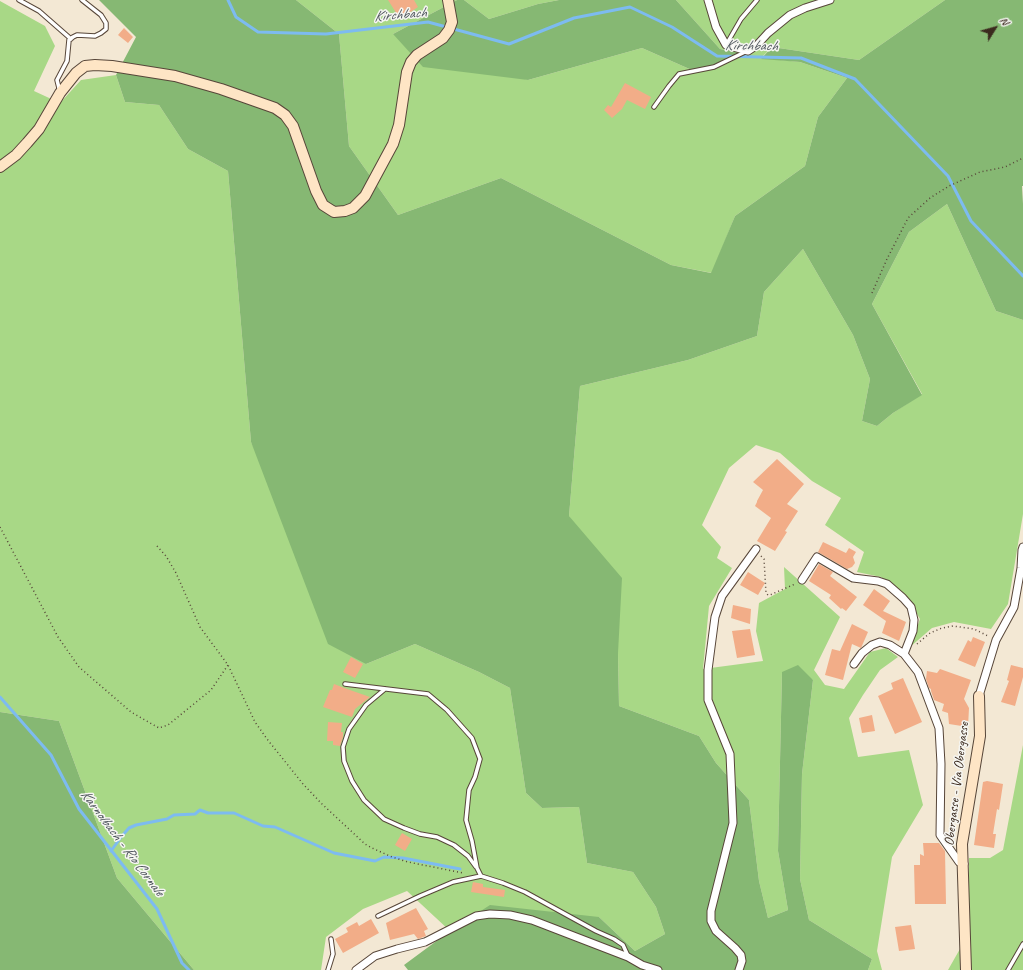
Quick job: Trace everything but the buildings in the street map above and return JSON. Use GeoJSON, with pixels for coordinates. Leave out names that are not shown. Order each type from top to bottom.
{"type":"FeatureCollection","features":[{"type":"Feature","properties":{"kind":"street"},"geometry":{"type":"LineString","coordinates":[[0,167],[16,155],[39,129],[60,93],[76,72],[85,66],[112,66],[175,76],[221,89],[275,108],[286,115],[293,126],[316,190],[323,205],[334,212],[354,208],[365,196],[394,144],[399,125],[407,72],[411,62],[417,55],[443,38],[449,30],[452,22],[448,0]]}},
{"type":"Feature","properties":{"kind":"street"},"geometry":{"type":"LineString","coordinates":[[708,0],[716,27],[726,45],[748,51],[757,45],[768,33],[790,15],[805,8],[830,0]]}},
{"type":"Feature","properties":{"kind":"street","name":"Obergasse - Via Obergasse"},"geometry":{"type":"LineString","coordinates":[[966,970],[964,864],[962,844],[980,736],[979,696],[996,640],[1014,606],[1023,547]]}},
{"type":"Feature","properties":{"kind":"street"},"geometry":{"type":"LineString","coordinates":[[739,970],[742,961],[741,955],[716,931],[711,921],[710,911],[732,823],[730,754],[708,700],[708,670],[715,617],[722,596],[756,549]]}},
{"type":"Feature","properties":{"kind":"street"},"geometry":{"type":"LineString","coordinates":[[802,580],[817,557],[853,578],[878,581],[887,584],[903,598],[911,608],[914,620],[913,632],[904,654]]}},
{"type":"Feature","properties":{"kind":"street","name":"Obergasse - Via Obergasse"},"geometry":{"type":"LineString","coordinates":[[854,664],[862,653],[872,645],[880,642],[890,645],[904,654],[918,672],[939,728],[941,764],[940,835],[959,862],[964,864]]}},
{"type":"Feature","properties":{"kind":"street"},"geometry":{"type":"LineString","coordinates":[[356,970],[375,956],[425,942],[476,916],[490,914],[510,915],[532,920],[628,957],[642,965],[658,970]]}},
{"type":"Feature","properties":{"kind":"lane"},"geometry":{"type":"LineString","coordinates":[[19,0],[39,11],[71,39]]}},
{"type":"Feature","properties":{"kind":"lane"},"geometry":{"type":"LineString","coordinates":[[60,93],[57,80],[67,61],[71,39],[77,35],[95,36],[101,34],[106,29],[106,23],[101,15],[82,0]]}},
{"type":"Feature","properties":{"kind":"lane"},"geometry":{"type":"LineString","coordinates":[[726,45],[741,19],[757,0]]}},
{"type":"Feature","properties":{"kind":"lane"},"geometry":{"type":"LineString","coordinates":[[654,107],[679,74],[714,67],[748,51]]}},
{"type":"Feature","properties":{"kind":"lane"},"geometry":{"type":"LineString","coordinates":[[345,684],[428,694],[447,710],[472,738],[480,760],[469,790],[466,820],[477,868]]}},
{"type":"Feature","properties":{"kind":"lane"},"geometry":{"type":"LineString","coordinates":[[385,689],[366,705],[349,729],[343,747],[344,761],[352,781],[364,800],[384,819],[420,834],[437,836],[454,845],[468,856],[481,876]]}},
{"type":"Feature","properties":{"kind":"lane"},"geometry":{"type":"LineString","coordinates":[[378,916],[453,882],[481,876],[525,892],[596,931],[614,938],[623,945],[628,957]]}},
{"type":"Feature","properties":{"kind":"lane"},"geometry":{"type":"LineString","coordinates":[[328,970],[333,954],[331,939]]}},
{"type":"Feature","properties":{"kind":"lane"},"geometry":{"type":"LineString","coordinates":[[1008,970],[1023,944]]}},
{"type":"Feature","properties":{"kind":"path"},"geometry":{"type":"LineString","coordinates":[[872,294],[887,259],[908,218],[930,198],[949,186],[980,172],[1005,167],[1023,158]]}},
{"type":"Feature","properties":{"kind":"path"},"geometry":{"type":"LineString","coordinates":[[0,527],[58,637],[79,667],[131,712],[159,728],[168,725],[211,690],[228,665]]}},
{"type":"Feature","properties":{"kind":"path"},"geometry":{"type":"LineString","coordinates":[[157,546],[166,556],[176,573],[200,627],[228,665],[256,722],[267,739],[303,784],[322,804],[366,844],[392,857],[408,862],[481,876]]}},
{"type":"Feature","properties":{"kind":"path"},"geometry":{"type":"LineString","coordinates":[[756,549],[764,559],[766,593],[768,595],[802,580]]}},
{"type":"Feature","properties":{"kind":"path"},"geometry":{"type":"LineString","coordinates":[[904,654],[930,633],[952,626],[974,629],[996,640]]}},
{"type":"Feature","properties":{"kind":"green space"},"geometry":{"type":"Polygon","coordinates":[[[99,0],[296,0],[339,34],[349,146],[398,215],[501,178],[671,265],[711,273],[735,216],[805,166],[818,117],[847,78],[800,62],[761,59],[772,47],[859,60],[945,0],[1023,0],[1023,320],[996,311],[947,204],[909,232],[872,304],[922,395],[893,413],[877,426],[862,421],[870,379],[853,335],[803,249],[764,292],[757,336],[688,360],[580,386],[569,516],[622,578],[618,653],[619,706],[699,736],[716,763],[749,800],[759,881],[768,918],[788,910],[778,851],[782,672],[798,665],[813,680],[802,774],[800,879],[809,920],[872,959],[868,970],[408,970],[404,965],[450,931],[490,905],[599,917],[635,951],[665,934],[656,907],[633,872],[587,863],[579,807],[542,808],[526,793],[510,688],[479,672],[415,644],[366,664],[328,644],[251,442],[228,171],[188,149],[159,105],[125,102],[116,75],[136,37],[99,0]]]}},
{"type":"Feature","properties":{"kind":"green space"},"geometry":{"type":"Polygon","coordinates":[[[296,0],[457,0],[393,34],[528,80],[642,48],[694,71],[746,51],[735,52],[720,49],[676,0],[945,0],[859,60],[772,47],[761,58],[800,62],[847,78],[818,117],[805,166],[735,216],[712,273],[671,265],[501,178],[398,215],[349,146],[339,34],[296,0]]]}},
{"type":"Feature","properties":{"kind":"green space"},"geometry":{"type":"Polygon","coordinates":[[[457,0],[464,0],[489,19],[538,4],[559,0],[676,0],[720,49],[735,52],[748,51],[714,67],[694,71],[642,48],[528,80],[423,67],[393,34],[457,0]]]}},
{"type":"Feature","properties":{"kind":"green space"},"geometry":{"type":"Polygon","coordinates":[[[464,0],[559,0],[538,4],[489,19],[464,0]]]}},
{"type":"Feature","properties":{"kind":"green space"},"geometry":{"type":"Polygon","coordinates":[[[0,1],[45,26],[55,46],[34,91],[60,103],[81,80],[116,75],[125,102],[159,105],[188,149],[228,171],[251,442],[366,664],[415,644],[479,672],[510,688],[526,793],[542,808],[579,807],[587,863],[633,872],[656,907],[665,934],[635,951],[599,917],[450,931],[407,891],[363,909],[326,937],[321,970],[194,970],[117,878],[59,721],[0,712],[0,1]]]}},
{"type":"Feature","properties":{"kind":"green space"},"geometry":{"type":"Polygon","coordinates":[[[947,204],[996,311],[1023,320],[1023,514],[1008,604],[991,629],[954,622],[932,628],[910,647],[920,619],[907,597],[881,577],[857,572],[864,552],[825,525],[841,498],[812,481],[780,453],[756,445],[729,468],[702,525],[721,547],[717,558],[732,568],[709,606],[703,669],[763,661],[756,631],[759,603],[785,589],[784,567],[840,617],[814,670],[825,685],[844,689],[870,652],[886,648],[898,657],[880,670],[849,718],[858,757],[909,750],[923,805],[892,857],[877,951],[882,970],[868,970],[872,959],[809,920],[800,879],[802,774],[813,680],[782,672],[778,851],[788,910],[768,918],[759,881],[749,800],[716,763],[699,736],[619,706],[618,653],[569,516],[580,386],[688,360],[757,336],[764,292],[803,249],[853,335],[870,379],[862,421],[877,426],[893,413],[922,394],[872,304],[909,232],[947,204]]]}},
{"type":"Feature","properties":{"kind":"green space"},"geometry":{"type":"Polygon","coordinates":[[[0,712],[59,721],[117,878],[194,970],[0,970],[0,712]]]}},
{"type":"Feature","properties":{"kind":"green space"},"geometry":{"type":"Polygon","coordinates":[[[1023,745],[1023,970],[948,970],[969,933],[969,858],[990,858],[1003,850],[1023,745]]]}},
{"type":"Feature","properties":{"kind":"waterway","name":"Kirchbach"},"geometry":{"type":"LineString","coordinates":[[228,0],[236,17],[258,32],[326,34],[428,22],[509,44],[574,18],[630,7],[672,27],[717,56],[801,58],[855,79],[948,176],[971,221],[1023,276]]}},
{"type":"Feature","properties":{"kind":"waterway","name":"Karnolbach - Rio Cornale"},"geometry":{"type":"LineString","coordinates":[[0,697],[51,755],[79,809],[157,909],[182,963],[189,970]]}},
{"type":"Feature","properties":{"kind":"waterway"},"geometry":{"type":"LineString","coordinates":[[111,851],[129,828],[136,825],[167,819],[174,815],[195,814],[200,810],[208,813],[234,813],[263,826],[275,827],[334,853],[375,861],[384,857],[403,858],[460,869]]}}]}
